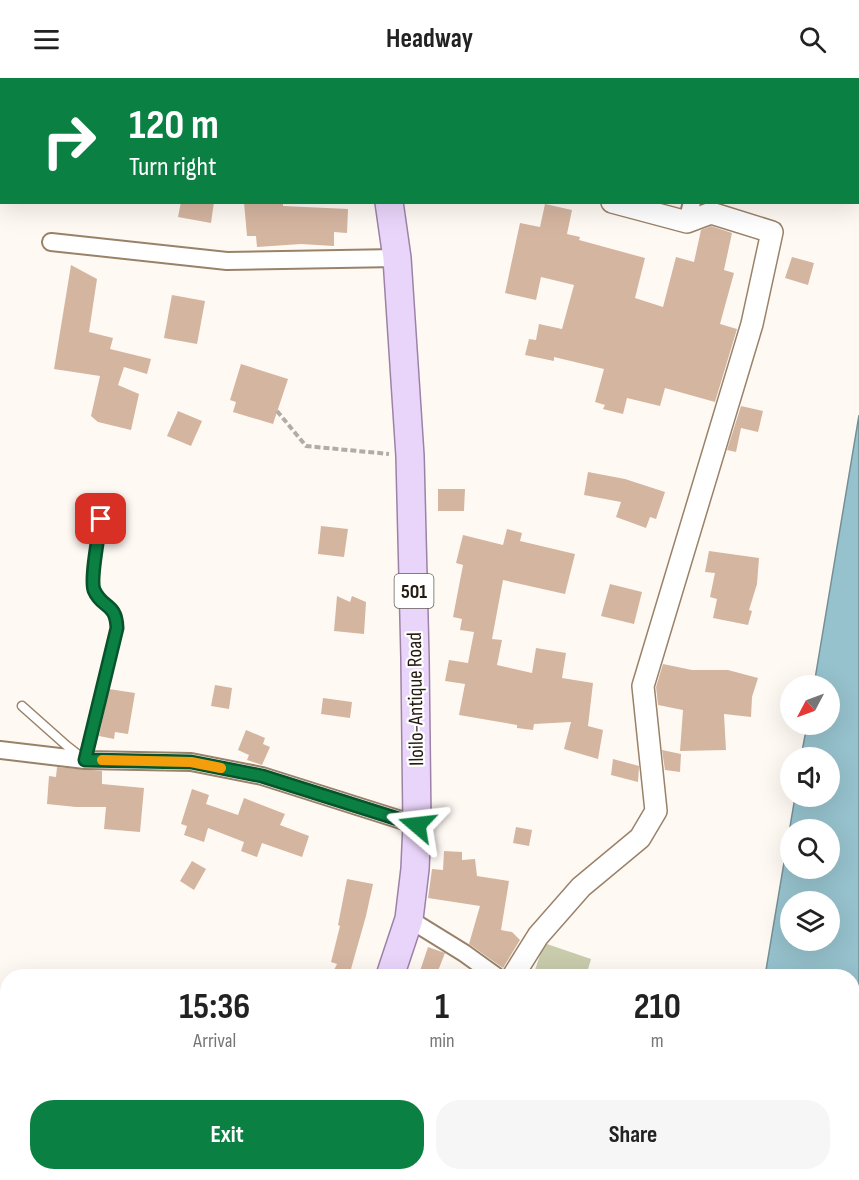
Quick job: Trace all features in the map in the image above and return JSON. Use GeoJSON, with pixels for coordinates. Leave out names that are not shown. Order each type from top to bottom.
{"type":"FeatureCollection","features":[{"type":"Feature","properties":{"kind":"main road","name":"Iloilo-Antique Road"},"geometry":{"type":"LineString","coordinates":[[389,204],[398,258],[410,456],[416,658],[417,825],[409,919],[392,969]]}},
{"type":"Feature","properties":{"kind":"street"},"geometry":{"type":"LineString","coordinates":[[517,969],[538,936],[581,887],[640,838],[656,811],[643,687],[752,324],[772,232],[711,213],[628,204]]}},
{"type":"Feature","properties":{"kind":"street"},"geometry":{"type":"LineString","coordinates":[[51,242],[227,261],[398,258]]}},
{"type":"Feature","properties":{"kind":"street"},"geometry":{"type":"LineString","coordinates":[[0,750],[85,760],[191,762],[252,774],[417,825]]}},
{"type":"Feature","properties":{"kind":"street"},"geometry":{"type":"LineString","coordinates":[[409,919],[486,969]]}},
{"type":"Feature","properties":{"kind":"lane"},"geometry":{"type":"LineString","coordinates":[[22,706],[85,760],[117,628],[117,615],[98,598],[92,586],[101,519]]}},
{"type":"Feature","properties":{"kind":"path"},"geometry":{"type":"LineString","coordinates":[[277,411],[306,446],[410,456]]}},
{"type":"Feature","properties":{"kind":"green space"},"geometry":{"type":"Polygon","coordinates":[[[544,943],[591,959],[588,969],[535,969],[544,943]]]}},
{"type":"Feature","properties":{"kind":"water"},"geometry":{"type":"Polygon","coordinates":[[[859,415],[859,969],[766,969],[781,879],[840,879],[840,819],[791,819],[793,807],[840,807],[840,747],[803,747],[805,735],[840,735],[840,675],[816,675],[859,415]]]}},
{"type":"Feature","properties":{"kind":"building"},"geometry":{"type":"Polygon","coordinates":[[[181,204],[214,204],[211,223],[178,217],[181,204]]]}},
{"type":"Feature","properties":{"kind":"building"},"geometry":{"type":"Polygon","coordinates":[[[244,204],[283,204],[283,206],[348,209],[347,233],[334,232],[334,246],[301,244],[257,247],[256,236],[247,236],[244,204]]]}},
{"type":"Feature","properties":{"kind":"building"},"geometry":{"type":"Polygon","coordinates":[[[545,204],[572,210],[567,234],[580,237],[579,240],[645,258],[635,298],[663,307],[676,257],[694,262],[701,230],[711,226],[732,233],[724,270],[734,273],[720,324],[737,329],[715,402],[665,388],[660,406],[627,398],[623,414],[603,409],[605,405],[595,402],[604,369],[554,357],[554,361],[525,355],[529,339],[536,340],[539,324],[562,329],[574,285],[541,277],[536,300],[505,293],[520,223],[540,227],[545,204]]]}},
{"type":"Feature","properties":{"kind":"building"},"geometry":{"type":"Polygon","coordinates":[[[792,257],[814,263],[808,285],[785,278],[792,257]]]}},
{"type":"Feature","properties":{"kind":"building"},"geometry":{"type":"Polygon","coordinates":[[[71,265],[97,279],[89,332],[113,338],[110,349],[151,359],[147,374],[124,367],[118,385],[139,394],[131,430],[98,422],[91,416],[100,376],[54,369],[71,265]]]}},
{"type":"Feature","properties":{"kind":"building"},"geometry":{"type":"Polygon","coordinates":[[[172,295],[205,301],[197,344],[164,338],[172,295]]]}},
{"type":"Feature","properties":{"kind":"building"},"geometry":{"type":"Polygon","coordinates":[[[241,364],[288,379],[273,424],[233,412],[236,402],[230,400],[241,364]]]}},
{"type":"Feature","properties":{"kind":"building"},"geometry":{"type":"Polygon","coordinates":[[[741,406],[763,411],[758,432],[741,428],[736,452],[727,450],[741,406]]]}},
{"type":"Feature","properties":{"kind":"building"},"geometry":{"type":"Polygon","coordinates":[[[178,411],[202,421],[191,446],[167,436],[178,411]]]}},
{"type":"Feature","properties":{"kind":"building"},"geometry":{"type":"Polygon","coordinates":[[[588,472],[625,479],[665,492],[656,519],[650,517],[646,528],[616,517],[621,502],[584,495],[588,472]]]}},
{"type":"Feature","properties":{"kind":"building"},"geometry":{"type":"Polygon","coordinates":[[[438,489],[465,489],[464,511],[438,511],[438,489]]]}},
{"type":"Feature","properties":{"kind":"building"},"geometry":{"type":"Polygon","coordinates":[[[321,526],[348,529],[344,557],[318,554],[321,526]]]}},
{"type":"Feature","properties":{"kind":"building"},"geometry":{"type":"Polygon","coordinates":[[[507,529],[522,533],[520,541],[575,554],[565,594],[503,580],[492,639],[502,640],[497,665],[532,673],[536,648],[566,653],[562,678],[593,683],[588,726],[603,730],[598,759],[564,749],[571,722],[534,724],[533,730],[459,715],[465,684],[445,681],[449,660],[468,663],[474,632],[460,630],[462,619],[453,617],[463,565],[456,563],[463,535],[503,545],[507,529]]]}},
{"type":"Feature","properties":{"kind":"building"},"geometry":{"type":"Polygon","coordinates":[[[709,551],[759,558],[757,584],[749,610],[752,611],[748,625],[713,618],[717,599],[710,597],[715,573],[705,572],[709,551]]]}},
{"type":"Feature","properties":{"kind":"building"},"geometry":{"type":"Polygon","coordinates":[[[610,584],[642,592],[634,624],[601,616],[610,584]]]}},
{"type":"Feature","properties":{"kind":"building"},"geometry":{"type":"Polygon","coordinates":[[[337,596],[350,602],[352,596],[366,602],[364,634],[334,631],[337,596]]]}},
{"type":"Feature","properties":{"kind":"building"},"geometry":{"type":"Polygon","coordinates":[[[663,664],[692,670],[728,670],[758,678],[752,697],[751,717],[724,714],[726,750],[680,751],[683,710],[658,705],[656,687],[663,664]]]}},
{"type":"Feature","properties":{"kind":"building"},"geometry":{"type":"Polygon","coordinates":[[[215,685],[232,688],[229,709],[211,706],[215,685]]]}},
{"type":"Feature","properties":{"kind":"building"},"geometry":{"type":"Polygon","coordinates":[[[109,689],[135,693],[128,734],[115,732],[114,739],[99,736],[109,689]]]}},
{"type":"Feature","properties":{"kind":"building"},"geometry":{"type":"Polygon","coordinates":[[[323,698],[352,702],[350,718],[321,714],[323,698]]]}},
{"type":"Feature","properties":{"kind":"building"},"geometry":{"type":"Polygon","coordinates":[[[246,730],[265,738],[263,744],[270,747],[262,765],[247,760],[249,755],[238,750],[246,730]]]}},
{"type":"Feature","properties":{"kind":"building"},"geometry":{"type":"Polygon","coordinates":[[[662,750],[681,754],[680,772],[665,770],[662,750]]]}},
{"type":"Feature","properties":{"kind":"building"},"geometry":{"type":"Polygon","coordinates":[[[613,759],[639,766],[638,782],[611,775],[613,759]]]}},
{"type":"Feature","properties":{"kind":"building"},"geometry":{"type":"Polygon","coordinates":[[[57,767],[102,771],[102,784],[144,788],[140,832],[104,829],[106,807],[47,804],[49,776],[56,777],[57,767]]]}},
{"type":"Feature","properties":{"kind":"building"},"geometry":{"type":"Polygon","coordinates":[[[192,789],[209,795],[206,804],[238,815],[244,798],[285,814],[280,825],[309,836],[302,857],[262,843],[257,857],[241,851],[244,842],[208,828],[204,842],[184,835],[187,826],[181,824],[192,789]]]}},
{"type":"Feature","properties":{"kind":"building"},"geometry":{"type":"Polygon","coordinates":[[[516,827],[532,830],[529,846],[513,843],[516,827]]]}},
{"type":"Feature","properties":{"kind":"building"},"geometry":{"type":"Polygon","coordinates":[[[444,851],[462,852],[462,860],[475,859],[477,876],[509,881],[501,930],[512,932],[520,940],[503,968],[469,944],[480,906],[428,898],[432,869],[443,870],[444,851]]]}},
{"type":"Feature","properties":{"kind":"building"},"geometry":{"type":"Polygon","coordinates":[[[192,861],[206,869],[194,890],[180,881],[192,861]]]}},
{"type":"Feature","properties":{"kind":"building"},"geometry":{"type":"Polygon","coordinates":[[[347,879],[373,884],[351,969],[334,969],[337,964],[331,962],[340,926],[338,925],[347,879]]]}},
{"type":"Feature","properties":{"kind":"building"},"geometry":{"type":"Polygon","coordinates":[[[428,947],[445,953],[439,969],[421,969],[428,947]]]}},
{"type":"Feature","properties":{"kind":"slow traffic"},"geometry":{"type":"LineString","coordinates":[[102,760],[191,762],[221,768]]}},
{"type":"Feature","properties":{"kind":"route"},"geometry":{"type":"LineString","coordinates":[[101,519],[92,586],[98,598],[117,615],[117,628],[85,760],[191,762],[262,776],[417,825]]}}]}
